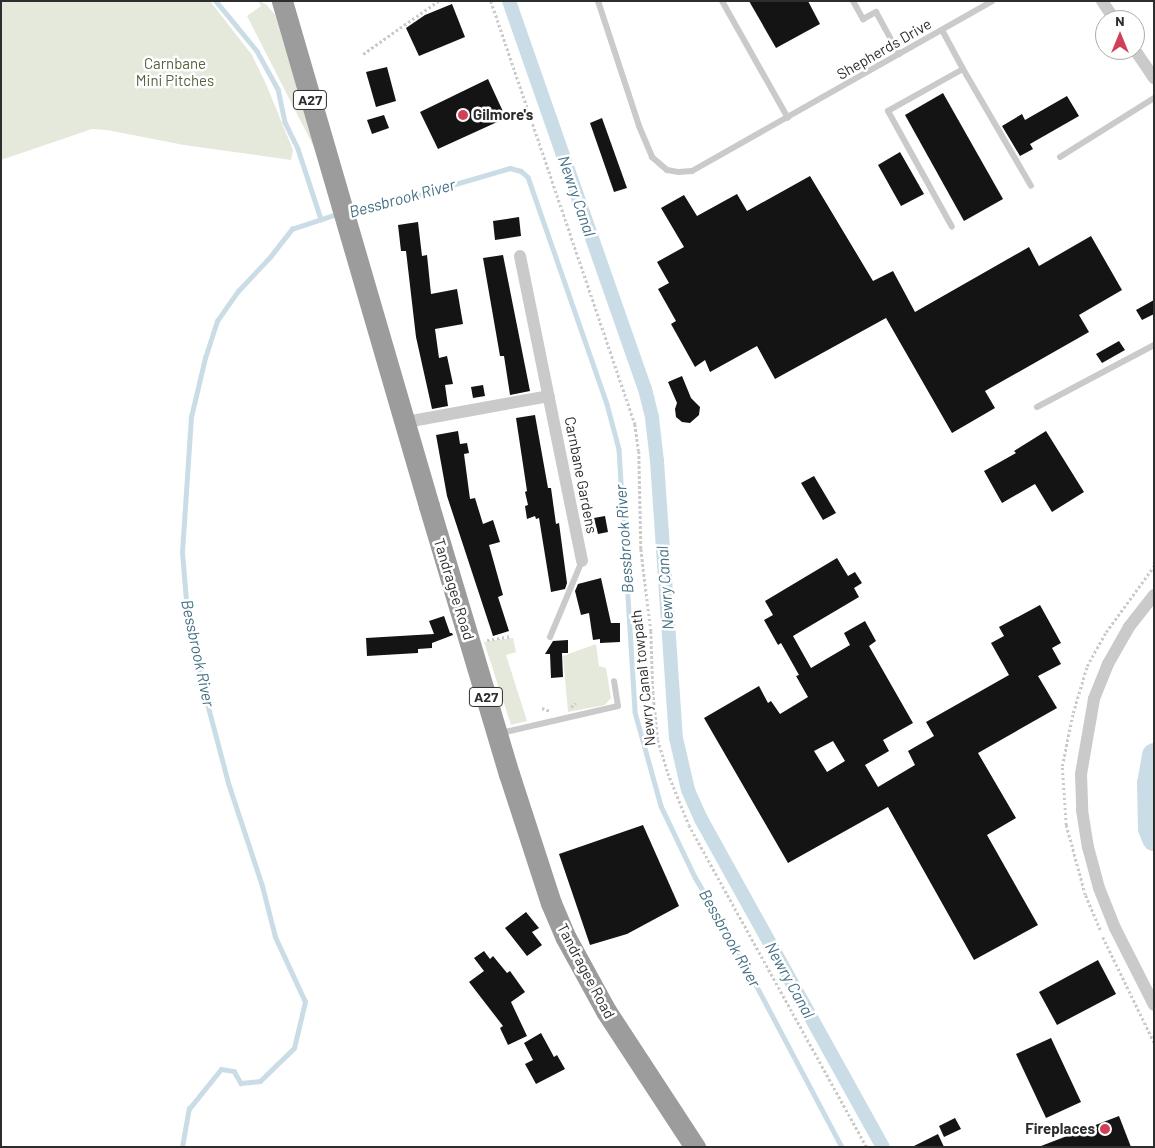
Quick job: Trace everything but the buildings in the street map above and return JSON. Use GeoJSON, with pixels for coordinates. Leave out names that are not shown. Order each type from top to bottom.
{"type":"FeatureCollection","features":[{"type":"Feature","properties":{"kind":"highway","name":"Tandragee Road"},"geometry":{"type":"LineString","coordinates":[[282,1],[497,734],[537,861],[566,938],[613,1022],[695,1147]]}},
{"type":"Feature","properties":{"kind":"street"},"geometry":{"type":"LineString","coordinates":[[1142,60],[1154,78]]}},
{"type":"Feature","properties":{"kind":"street","name":"Carnbane Gardens"},"geometry":{"type":"LineString","coordinates":[[520,256],[582,560]]}},
{"type":"Feature","properties":{"kind":"street"},"geometry":{"type":"LineString","coordinates":[[406,422],[549,396]]}},
{"type":"Feature","properties":{"kind":"street"},"geometry":{"type":"LineString","coordinates":[[1154,596],[1130,627],[1108,664],[1094,700],[1081,774],[1082,810],[1088,847],[1099,888],[1115,928],[1154,1005]]}},
{"type":"Feature","properties":{"kind":"lane","name":"Shepherds Drive"},"geometry":{"type":"LineString","coordinates":[[598,1],[642,134],[652,157],[667,170],[692,171],[992,1]]}},
{"type":"Feature","properties":{"kind":"lane"},"geometry":{"type":"LineString","coordinates":[[722,1],[788,118]]}},
{"type":"Feature","properties":{"kind":"lane"},"geometry":{"type":"LineString","coordinates":[[853,1],[862,19],[876,12],[899,54]]}},
{"type":"Feature","properties":{"kind":"lane"},"geometry":{"type":"LineString","coordinates":[[942,30],[1032,186]]}},
{"type":"Feature","properties":{"kind":"lane"},"geometry":{"type":"LineString","coordinates":[[952,227],[888,111],[963,69]]}},
{"type":"Feature","properties":{"kind":"lane"},"geometry":{"type":"LineString","coordinates":[[1060,157],[1154,98]]}},
{"type":"Feature","properties":{"kind":"lane"},"geometry":{"type":"LineString","coordinates":[[1037,406],[1154,344]]}},
{"type":"Feature","properties":{"kind":"lane"},"geometry":{"type":"LineString","coordinates":[[550,637],[582,560]]}},
{"type":"Feature","properties":{"kind":"lane"},"geometry":{"type":"LineString","coordinates":[[497,734],[618,706],[614,681]]}},
{"type":"Feature","properties":{"kind":"path"},"geometry":{"type":"LineString","coordinates":[[363,54],[438,1]]}},
{"type":"Feature","properties":{"kind":"path","name":"Newry Canal towpath"},"geometry":{"type":"LineString","coordinates":[[491,1],[636,424],[639,451],[641,549],[650,631],[653,692],[658,740],[668,773],[689,825],[867,1147]]}},
{"type":"Feature","properties":{"kind":"path"},"geometry":{"type":"LineString","coordinates":[[1154,566],[1106,632],[1087,666],[1073,713],[1062,766],[1066,825],[1085,895],[1154,1042]]}},
{"type":"Feature","properties":{"kind":"path"},"geometry":{"type":"LineString","coordinates":[[481,640],[512,636]]}},
{"type":"Feature","properties":{"kind":"path"},"geometry":{"type":"LineString","coordinates":[[542,708],[554,712]]}},
{"type":"Feature","properties":{"kind":"green space","name":"Carnbane Mini Pitches"},"geometry":{"type":"Polygon","coordinates":[[[1,1],[210,1],[252,55],[293,150],[291,160],[184,145],[107,130],[92,129],[1,160],[1,1]]]}},
{"type":"Feature","properties":{"kind":"green space"},"geometry":{"type":"Polygon","coordinates":[[[258,1],[266,4],[275,15],[317,153],[247,16],[261,6],[258,1]]]}},
{"type":"Feature","properties":{"kind":"green space"},"geometry":{"type":"Polygon","coordinates":[[[513,638],[516,652],[506,655],[527,721],[511,725],[484,642],[513,638]]]}},
{"type":"Feature","properties":{"kind":"green space"},"geometry":{"type":"Polygon","coordinates":[[[596,644],[599,666],[606,668],[611,698],[605,705],[568,712],[563,656],[596,644]]]}},
{"type":"Feature","properties":{"kind":"waterway"},"geometry":{"type":"LineString","coordinates":[[216,1],[257,51],[278,89],[285,122],[298,149],[321,219]]}},
{"type":"Feature","properties":{"kind":"waterway","name":"Newry Canal"},"geometry":{"type":"LineString","coordinates":[[509,1],[645,389],[652,418],[657,461],[676,738],[688,790],[701,819],[883,1147]]}},
{"type":"Feature","properties":{"kind":"waterway","name":"Bessbrook River"},"geometry":{"type":"LineString","coordinates":[[350,212],[370,209],[510,168],[521,171],[528,177],[607,404],[619,449],[635,712],[661,806],[695,877],[736,947],[842,1147]]}},
{"type":"Feature","properties":{"kind":"waterway","name":"Bessbrook River"},"geometry":{"type":"LineString","coordinates":[[182,1147],[189,1109],[221,1069],[234,1071],[241,1083],[260,1081],[294,1048],[305,1002],[275,937],[262,886],[228,783],[200,677],[187,613],[182,552],[191,417],[205,358],[217,321],[238,291],[270,257],[292,229],[337,214]]}},
{"type":"Feature","properties":{"kind":"waterway"},"geometry":{"type":"LineString","coordinates":[[1154,755],[1149,783],[1150,828],[1154,838]]}},
{"type":"Feature","properties":{"kind":"place","name":"Gilmore's"},"geometry":{"type":"Point","coordinates":[463,115]}},
{"type":"Feature","properties":{"kind":"place","name":"Fireplaces"},"geometry":{"type":"Point","coordinates":[1105,1129]}}]}
